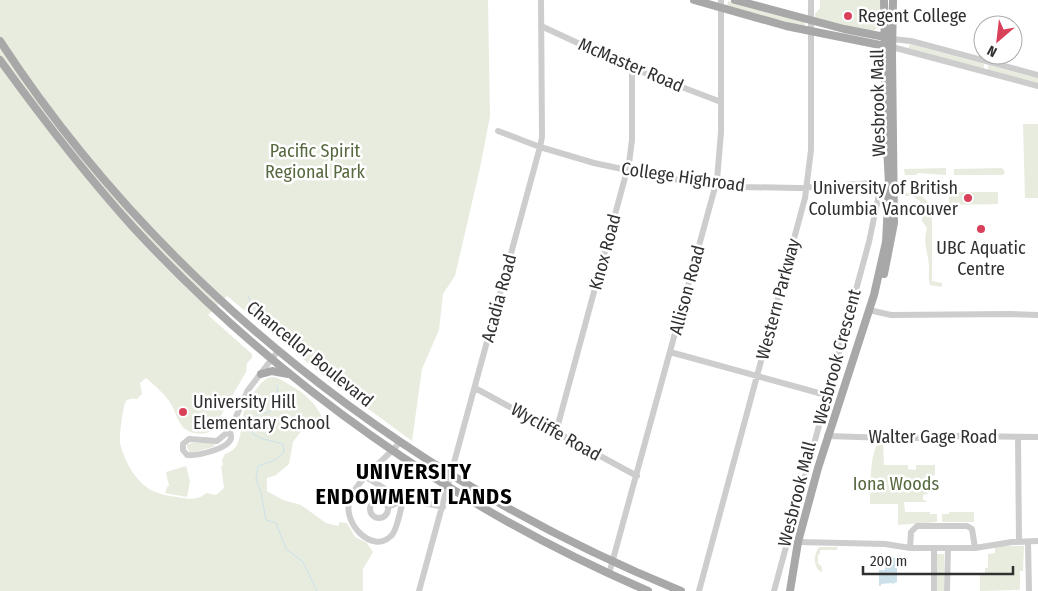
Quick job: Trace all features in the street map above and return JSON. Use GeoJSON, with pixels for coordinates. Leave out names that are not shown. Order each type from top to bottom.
{"type":"FeatureCollection","features":[{"type":"Feature","properties":{"kind":"main road"},"geometry":{"type":"LineString","coordinates":[[694,0],[721,4],[786,26],[889,42]]}},
{"type":"Feature","properties":{"kind":"main road"},"geometry":{"type":"LineString","coordinates":[[735,0],[889,42]]}},
{"type":"Feature","properties":{"kind":"main road","name":"Wesbrook Mall"},"geometry":{"type":"LineString","coordinates":[[790,591],[798,542],[827,436],[847,377],[856,362],[889,254],[894,223],[889,42],[884,0]]}},
{"type":"Feature","properties":{"kind":"main road","name":"Wesbrook Mall"},"geometry":{"type":"LineString","coordinates":[[889,42],[893,0]]}},
{"type":"Feature","properties":{"kind":"main road","name":"Chancellor Boulevard"},"geometry":{"type":"LineString","coordinates":[[0,41],[62,126],[143,222],[208,288],[278,351],[357,412],[451,475],[557,536],[613,563],[681,591]]}},
{"type":"Feature","properties":{"kind":"main road","name":"Chancellor Boulevard"},"geometry":{"type":"LineString","coordinates":[[0,60],[67,150],[133,227],[186,282],[272,359],[393,450],[448,488],[523,530],[648,591]]}},
{"type":"Feature","properties":{"kind":"main road"},"geometry":{"type":"LineString","coordinates":[[261,374],[272,370],[291,374]]}},
{"type":"Feature","properties":{"kind":"main road"},"geometry":{"type":"LineString","coordinates":[[407,460],[442,476],[451,475]]}},
{"type":"Feature","properties":{"kind":"street","name":"Acadia Road"},"geometry":{"type":"LineString","coordinates":[[419,591],[540,147],[542,137],[541,0]]}},
{"type":"Feature","properties":{"kind":"street","name":"Western Parkway"},"geometry":{"type":"LineString","coordinates":[[699,591],[807,188],[811,150],[812,0]]}},
{"type":"Feature","properties":{"kind":"street","name":"Allison Road"},"geometry":{"type":"LineString","coordinates":[[610,574],[716,184],[720,148],[721,4]]}},
{"type":"Feature","properties":{"kind":"street","name":"McMaster Road"},"geometry":{"type":"LineString","coordinates":[[542,26],[632,68],[720,102]]}},
{"type":"Feature","properties":{"kind":"street"},"geometry":{"type":"LineString","coordinates":[[889,42],[908,41],[1038,75]]}},
{"type":"Feature","properties":{"kind":"street"},"geometry":{"type":"LineString","coordinates":[[889,42],[1038,86]]}},
{"type":"Feature","properties":{"kind":"street","name":"Knox Road"},"geometry":{"type":"LineString","coordinates":[[556,432],[627,171],[632,140],[632,68]]}},
{"type":"Feature","properties":{"kind":"street","name":"College Highroad"},"geometry":{"type":"LineString","coordinates":[[498,131],[540,147],[594,163],[627,171],[716,184],[807,188],[873,183]]}},
{"type":"Feature","properties":{"kind":"street","name":"Wesbrook Crescent"},"geometry":{"type":"LineString","coordinates":[[774,591],[874,220],[879,190],[873,183]]}},
{"type":"Feature","properties":{"kind":"street"},"geometry":{"type":"LineString","coordinates":[[871,310],[891,315],[1038,315]]}},
{"type":"Feature","properties":{"kind":"street"},"geometry":{"type":"LineString","coordinates":[[230,430],[231,438],[228,444],[220,448],[195,456],[187,455],[183,450],[183,444],[189,439],[217,441],[230,430],[248,390],[278,351]]}},
{"type":"Feature","properties":{"kind":"street"},"geometry":{"type":"LineString","coordinates":[[670,352],[826,395]]}},
{"type":"Feature","properties":{"kind":"street","name":"Wycliffe Road"},"geometry":{"type":"LineString","coordinates":[[475,388],[637,476]]}},
{"type":"Feature","properties":{"kind":"street","name":"Walter Gage Road"},"geometry":{"type":"LineString","coordinates":[[827,436],[889,438],[956,436],[1038,437]]}},
{"type":"Feature","properties":{"kind":"street"},"geometry":{"type":"LineString","coordinates":[[1018,437],[1019,542]]}},
{"type":"Feature","properties":{"kind":"street"},"geometry":{"type":"LineString","coordinates":[[217,441],[220,448]]}},
{"type":"Feature","properties":{"kind":"street"},"geometry":{"type":"LineString","coordinates":[[400,442],[370,471],[349,501],[348,514],[352,525],[359,534],[371,540],[381,541],[391,537],[403,500]]}},
{"type":"Feature","properties":{"kind":"street"},"geometry":{"type":"LineString","coordinates":[[366,477],[403,500]]}},
{"type":"Feature","properties":{"kind":"street"},"geometry":{"type":"LineString","coordinates":[[388,508],[407,499],[442,507]]}},
{"type":"Feature","properties":{"kind":"street"},"geometry":{"type":"LineString","coordinates":[[910,548],[910,535],[912,529],[917,526],[970,527],[973,532],[975,548]]}},
{"type":"Feature","properties":{"kind":"street"},"geometry":{"type":"LineString","coordinates":[[798,542],[876,543],[910,548],[975,548],[1019,542],[1038,542]]}},
{"type":"Feature","properties":{"kind":"street"},"geometry":{"type":"LineString","coordinates":[[1028,542],[1029,591]]}},
{"type":"Feature","properties":{"kind":"street"},"geometry":{"type":"LineString","coordinates":[[934,548],[934,591]]}},
{"type":"Feature","properties":{"kind":"street"},"geometry":{"type":"LineString","coordinates":[[947,591],[948,548]]}},
{"type":"Feature","properties":{"kind":"green space","name":"Pacific Spirit Regional Park"},"geometry":{"type":"Polygon","coordinates":[[[0,0],[488,0],[490,116],[455,276],[443,294],[439,330],[422,369],[412,441],[330,381],[227,296],[208,315],[252,354],[252,358],[247,363],[246,372],[212,431],[199,434],[186,430],[179,421],[169,400],[146,378],[140,383],[142,394],[137,399],[126,401],[124,408],[120,443],[127,463],[135,476],[145,486],[160,494],[192,499],[203,496],[206,493],[216,495],[224,488],[222,460],[225,454],[234,449],[237,444],[245,408],[251,396],[262,382],[269,377],[273,377],[305,395],[322,417],[315,429],[305,426],[293,442],[289,464],[276,475],[267,478],[267,491],[283,500],[301,505],[326,523],[338,526],[340,522],[347,523],[355,537],[367,543],[373,552],[363,569],[363,591],[0,591],[0,0]]]}},
{"type":"Feature","properties":{"kind":"green space","name":"Regent College"},"geometry":{"type":"Polygon","coordinates":[[[820,0],[881,0],[880,23],[875,30],[870,31],[815,19],[815,14],[820,8],[820,0]]]}},
{"type":"Feature","properties":{"kind":"green space"},"geometry":{"type":"Polygon","coordinates":[[[728,1],[805,21],[805,28],[727,7],[728,1]]]}},
{"type":"Feature","properties":{"kind":"green space"},"geometry":{"type":"Polygon","coordinates":[[[910,44],[973,61],[973,65],[984,65],[984,70],[908,49],[910,44]]]}},
{"type":"Feature","properties":{"kind":"green space"},"geometry":{"type":"Polygon","coordinates":[[[988,65],[1038,78],[1038,84],[988,71],[988,65]]]}},
{"type":"Feature","properties":{"kind":"green space"},"geometry":{"type":"Polygon","coordinates":[[[1023,124],[1038,124],[1038,198],[1025,198],[1023,124]]]}},
{"type":"Feature","properties":{"kind":"green space"},"geometry":{"type":"Polygon","coordinates":[[[946,168],[946,175],[918,173],[916,175],[905,175],[904,169],[946,168]]]}},
{"type":"Feature","properties":{"kind":"green space"},"geometry":{"type":"Polygon","coordinates":[[[1002,168],[1005,172],[1003,175],[954,175],[954,169],[1002,168]]]}},
{"type":"Feature","properties":{"kind":"green space"},"geometry":{"type":"Polygon","coordinates":[[[949,192],[998,192],[998,204],[949,205],[949,192]]]}},
{"type":"Feature","properties":{"kind":"green space"},"geometry":{"type":"Polygon","coordinates":[[[904,193],[919,193],[932,206],[932,281],[942,283],[942,287],[930,285],[925,243],[927,228],[922,221],[923,208],[920,201],[912,196],[904,196],[904,193]]]}},
{"type":"Feature","properties":{"kind":"green space","name":"Iona Woods"},"geometry":{"type":"Polygon","coordinates":[[[878,442],[883,442],[884,465],[908,465],[908,469],[916,470],[916,465],[935,465],[935,475],[931,476],[927,494],[923,495],[923,500],[926,500],[926,502],[904,502],[905,512],[930,512],[930,514],[937,514],[937,522],[898,525],[898,504],[870,504],[873,456],[878,442]]]}},
{"type":"Feature","properties":{"kind":"green space"},"geometry":{"type":"Polygon","coordinates":[[[191,443],[213,443],[215,445],[190,453],[187,445],[191,443]]]}},
{"type":"Feature","properties":{"kind":"green space"},"geometry":{"type":"Polygon","coordinates":[[[186,466],[190,481],[187,497],[165,493],[169,486],[166,472],[186,466]]]}},
{"type":"Feature","properties":{"kind":"green space"},"geometry":{"type":"Polygon","coordinates":[[[949,512],[974,512],[974,522],[942,522],[942,514],[949,514],[949,512]]]}},
{"type":"Feature","properties":{"kind":"green space"},"geometry":{"type":"Polygon","coordinates":[[[999,546],[1024,546],[1023,571],[1020,571],[1020,588],[1019,590],[980,591],[980,574],[985,574],[985,568],[988,568],[988,554],[995,553],[995,548],[999,546]]]}},
{"type":"Feature","properties":{"kind":"green space"},"geometry":{"type":"Polygon","coordinates":[[[819,547],[838,547],[837,550],[820,550],[818,563],[822,567],[822,572],[816,567],[815,561],[815,555],[819,547]]]}},
{"type":"Feature","properties":{"kind":"green space"},"geometry":{"type":"Polygon","coordinates":[[[937,554],[944,554],[944,591],[937,591],[937,554]]]}},
{"type":"Feature","properties":{"kind":"water"},"geometry":{"type":"Polygon","coordinates":[[[885,558],[896,558],[897,582],[894,585],[892,583],[879,586],[879,570],[885,570],[885,558]]]}},
{"type":"Feature","properties":{"kind":"waterway"},"geometry":{"type":"LineString","coordinates":[[248,296],[252,306],[260,313]]}},
{"type":"Feature","properties":{"kind":"waterway"},"geometry":{"type":"LineString","coordinates":[[277,386],[277,401],[273,407],[268,413],[259,413],[250,423],[253,434],[260,438],[283,444],[284,452],[275,460],[258,466],[256,479],[261,493],[266,520],[276,523],[286,549],[303,562],[317,591]]}},
{"type":"Feature","properties":{"kind":"place","name":"Regent College"},"geometry":{"type":"Point","coordinates":[848,16]}},
{"type":"Feature","properties":{"kind":"place","name":"University of British Columbia Vancouver"},"geometry":{"type":"Point","coordinates":[968,198]}},
{"type":"Feature","properties":{"kind":"place","name":"UBC Aquatic Centre"},"geometry":{"type":"Point","coordinates":[981,229]}},
{"type":"Feature","properties":{"kind":"place","name":"University Hill Elementary School"},"geometry":{"type":"Point","coordinates":[183,412]}},
{"type":"Feature","properties":{"kind":"district","name":"UNIVERSITY ENDOWMENT LANDS"},"geometry":{"type":"Point","coordinates":[414,484]}}]}
